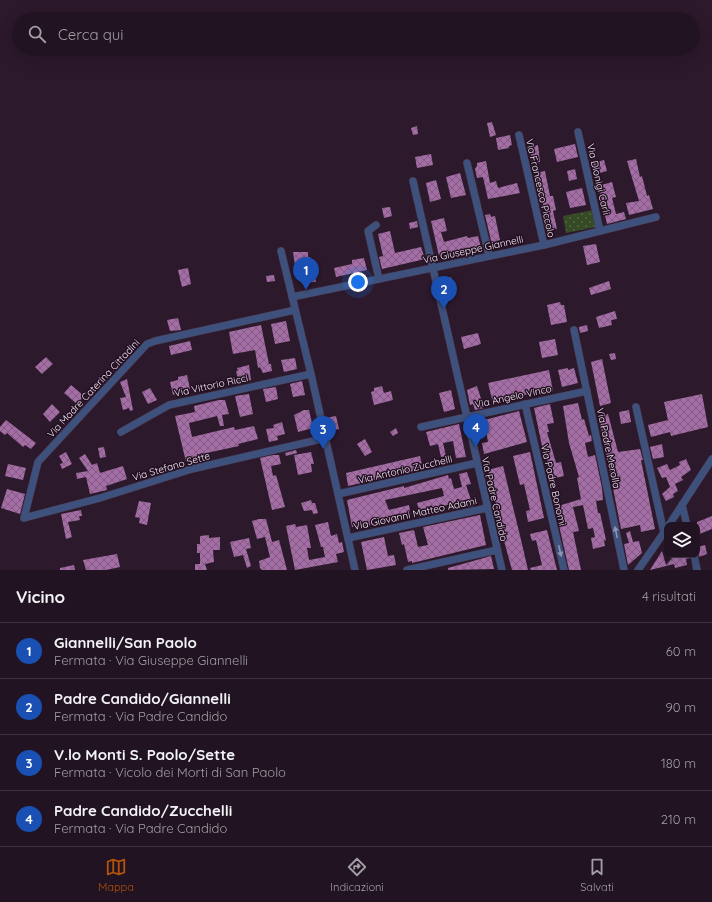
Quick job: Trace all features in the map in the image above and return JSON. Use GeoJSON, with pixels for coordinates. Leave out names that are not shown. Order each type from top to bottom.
{"type":"FeatureCollection","features":[{"type":"Feature","properties":{"kind":"street","name":"Via Dionigi Carli"},"geometry":{"type":"LineString","coordinates":[[578,132],[600,231]]}},
{"type":"Feature","properties":{"kind":"street","name":"Via Francesco Piccolo"},"geometry":{"type":"LineString","coordinates":[[519,135],[544,245]]}},
{"type":"Feature","properties":{"kind":"street"},"geometry":{"type":"LineString","coordinates":[[467,163],[489,255]]}},
{"type":"Feature","properties":{"kind":"street","name":"Via Padre Candido"},"geometry":{"type":"LineString","coordinates":[[413,181],[502,570]]}},
{"type":"Feature","properties":{"kind":"street","name":"Via Giuseppe Giannelli"},"geometry":{"type":"LineString","coordinates":[[292,297],[489,255],[544,245],[656,217]]}},
{"type":"Feature","properties":{"kind":"street"},"geometry":{"type":"LineString","coordinates":[[376,226],[368,231],[379,279]]}},
{"type":"Feature","properties":{"kind":"street"},"geometry":{"type":"LineString","coordinates":[[280,251],[311,374],[355,570]]}},
{"type":"Feature","properties":{"kind":"street","name":"Via Madre Caterina Cittadini"},"geometry":{"type":"LineString","coordinates":[[24,518],[38,462],[147,344],[295,310]]}},
{"type":"Feature","properties":{"kind":"street","name":"Via Padre Merolla"},"geometry":{"type":"LineString","coordinates":[[574,330],[624,570]]}},
{"type":"Feature","properties":{"kind":"street","name":"Via Vittorio Ricci"},"geometry":{"type":"LineString","coordinates":[[121,432],[169,405],[311,374]]}},
{"type":"Feature","properties":{"kind":"street","name":"Via Angelo Vinco"},"geometry":{"type":"LineString","coordinates":[[421,426],[587,391]]}},
{"type":"Feature","properties":{"kind":"street","name":"Via Padre Bonomi"},"geometry":{"type":"LineString","coordinates":[[525,404],[564,570]]}},
{"type":"Feature","properties":{"kind":"street"},"geometry":{"type":"LineString","coordinates":[[636,407],[664,527]]}},
{"type":"Feature","properties":{"kind":"street","name":"Via Stefano Sette"},"geometry":{"type":"LineString","coordinates":[[24,518],[100,498],[192,469],[326,438]]}},
{"type":"Feature","properties":{"kind":"street"},"geometry":{"type":"LineString","coordinates":[[671,522],[712,459]]}},
{"type":"Feature","properties":{"kind":"street","name":"Via Antonio Zucchelli"},"geometry":{"type":"LineString","coordinates":[[338,494],[477,463]]}},
{"type":"Feature","properties":{"kind":"street"},"geometry":{"type":"LineString","coordinates":[[682,505],[686,522]]}},
{"type":"Feature","properties":{"kind":"street","name":"Via Giovanni Matteo Adami"},"geometry":{"type":"LineString","coordinates":[[348,538],[487,508]]}},
{"type":"Feature","properties":{"kind":"street"},"geometry":{"type":"LineString","coordinates":[[638,570],[664,532]]}},
{"type":"Feature","properties":{"kind":"street"},"geometry":{"type":"LineString","coordinates":[[406,570],[497,550]]}},
{"type":"Feature","properties":{"kind":"street"},"geometry":{"type":"LineString","coordinates":[[695,558],[697,570]]}},
{"type":"Feature","properties":{"kind":"green space"},"geometry":{"type":"Polygon","coordinates":[[[593,210],[596,227],[566,233],[563,216],[593,210]]]}},
{"type":"Feature","properties":{"kind":"building"},"geometry":{"type":"Polygon","coordinates":[[[492,122],[496,135],[490,137],[487,123],[492,122]]]}},
{"type":"Feature","properties":{"kind":"building"},"geometry":{"type":"Polygon","coordinates":[[[417,126],[418,134],[413,135],[411,128],[417,126]]]}},
{"type":"Feature","properties":{"kind":"building"},"geometry":{"type":"Polygon","coordinates":[[[510,135],[512,145],[509,146],[509,148],[498,150],[496,138],[510,135]]]}},
{"type":"Feature","properties":{"kind":"building"},"geometry":{"type":"Polygon","coordinates":[[[575,144],[578,157],[557,162],[554,149],[575,144]]]}},
{"type":"Feature","properties":{"kind":"building"},"geometry":{"type":"Polygon","coordinates":[[[538,145],[540,162],[533,163],[529,147],[538,145]]]}},
{"type":"Feature","properties":{"kind":"building"},"geometry":{"type":"Polygon","coordinates":[[[431,154],[433,165],[417,168],[415,157],[431,154]]]}},
{"type":"Feature","properties":{"kind":"building"},"geometry":{"type":"Polygon","coordinates":[[[636,159],[640,177],[642,176],[647,196],[649,195],[653,209],[629,215],[626,203],[639,201],[627,161],[636,159]]]}},
{"type":"Feature","properties":{"kind":"building"},"geometry":{"type":"Polygon","coordinates":[[[604,160],[607,171],[596,174],[593,163],[604,160]]]}},
{"type":"Feature","properties":{"kind":"building"},"geometry":{"type":"Polygon","coordinates":[[[486,161],[490,183],[496,181],[498,188],[517,183],[520,193],[488,199],[483,177],[477,178],[475,169],[477,163],[486,161]]]}},
{"type":"Feature","properties":{"kind":"building"},"geometry":{"type":"Polygon","coordinates":[[[575,169],[577,179],[569,181],[567,171],[575,169]]]}},
{"type":"Feature","properties":{"kind":"building"},"geometry":{"type":"Polygon","coordinates":[[[545,171],[550,196],[553,196],[556,210],[553,211],[557,229],[546,231],[543,219],[546,218],[535,176],[537,175],[536,173],[545,171]]]}},
{"type":"Feature","properties":{"kind":"building"},"geometry":{"type":"Polygon","coordinates":[[[460,173],[466,195],[451,198],[446,177],[460,173]]]}},
{"type":"Feature","properties":{"kind":"building"},"geometry":{"type":"Polygon","coordinates":[[[436,180],[441,199],[430,202],[426,183],[436,180]]]}},
{"type":"Feature","properties":{"kind":"building"},"geometry":{"type":"Polygon","coordinates":[[[612,182],[616,197],[612,198],[616,214],[624,212],[626,219],[607,224],[598,186],[612,182]]]}},
{"type":"Feature","properties":{"kind":"building"},"geometry":{"type":"Polygon","coordinates":[[[582,188],[586,205],[570,208],[566,192],[582,188]]]}},
{"type":"Feature","properties":{"kind":"building"},"geometry":{"type":"Polygon","coordinates":[[[390,207],[392,216],[384,218],[382,208],[390,207]]]}},
{"type":"Feature","properties":{"kind":"building"},"geometry":{"type":"Polygon","coordinates":[[[490,214],[491,217],[495,216],[500,240],[496,241],[497,244],[492,245],[485,215],[490,214]]]}},
{"type":"Feature","properties":{"kind":"building"},"geometry":{"type":"Polygon","coordinates":[[[444,218],[447,231],[441,232],[444,242],[467,236],[468,238],[478,236],[481,248],[439,256],[431,221],[444,218]]]}},
{"type":"Feature","properties":{"kind":"building"},"geometry":{"type":"Polygon","coordinates":[[[417,221],[418,227],[410,229],[409,223],[417,221]]]}},
{"type":"Feature","properties":{"kind":"building"},"geometry":{"type":"Polygon","coordinates":[[[390,231],[395,253],[421,247],[425,259],[382,269],[379,257],[383,256],[378,234],[390,231]]]}},
{"type":"Feature","properties":{"kind":"building"},"geometry":{"type":"Polygon","coordinates":[[[596,244],[600,262],[587,265],[583,246],[596,244]]]}},
{"type":"Feature","properties":{"kind":"building"},"geometry":{"type":"Polygon","coordinates":[[[293,252],[308,252],[308,257],[310,257],[311,268],[313,268],[313,275],[315,274],[316,282],[301,283],[298,265],[295,266],[293,252]]]}},
{"type":"Feature","properties":{"kind":"building"},"geometry":{"type":"Polygon","coordinates":[[[364,258],[367,270],[336,277],[334,268],[352,264],[352,260],[364,258]]]}},
{"type":"Feature","properties":{"kind":"building"},"geometry":{"type":"Polygon","coordinates":[[[188,268],[191,284],[182,287],[178,270],[188,268]]]}},
{"type":"Feature","properties":{"kind":"building"},"geometry":{"type":"Polygon","coordinates":[[[274,275],[275,281],[267,282],[266,276],[274,275]]]}},
{"type":"Feature","properties":{"kind":"building"},"geometry":{"type":"Polygon","coordinates":[[[451,277],[454,286],[445,288],[442,280],[451,277]]]}},
{"type":"Feature","properties":{"kind":"building"},"geometry":{"type":"Polygon","coordinates":[[[609,281],[611,289],[591,295],[589,288],[609,281]]]}},
{"type":"Feature","properties":{"kind":"building"},"geometry":{"type":"Polygon","coordinates":[[[560,302],[561,305],[564,305],[567,322],[551,325],[547,305],[560,302]]]}},
{"type":"Feature","properties":{"kind":"building"},"geometry":{"type":"Polygon","coordinates":[[[615,311],[617,319],[611,320],[612,325],[599,328],[596,317],[615,311]]]}},
{"type":"Feature","properties":{"kind":"building"},"geometry":{"type":"Polygon","coordinates":[[[178,318],[181,330],[170,331],[167,320],[178,318]]]}},
{"type":"Feature","properties":{"kind":"building"},"geometry":{"type":"Polygon","coordinates":[[[286,321],[290,341],[275,344],[271,324],[286,321]]]}},
{"type":"Feature","properties":{"kind":"building"},"geometry":{"type":"Polygon","coordinates":[[[261,325],[269,364],[271,364],[272,371],[263,373],[260,367],[258,368],[255,350],[233,354],[229,332],[261,325]]]}},
{"type":"Feature","properties":{"kind":"building"},"geometry":{"type":"Polygon","coordinates":[[[587,325],[588,331],[580,333],[579,327],[587,325]]]}},
{"type":"Feature","properties":{"kind":"building"},"geometry":{"type":"Polygon","coordinates":[[[478,333],[481,344],[464,349],[461,337],[478,333]]]}},
{"type":"Feature","properties":{"kind":"building"},"geometry":{"type":"Polygon","coordinates":[[[555,339],[558,355],[542,358],[539,342],[555,339]]]}},
{"type":"Feature","properties":{"kind":"building"},"geometry":{"type":"Polygon","coordinates":[[[190,341],[192,350],[171,355],[169,346],[190,341]]]}},
{"type":"Feature","properties":{"kind":"building"},"geometry":{"type":"Polygon","coordinates":[[[615,353],[616,359],[611,360],[609,354],[615,353]]]}},
{"type":"Feature","properties":{"kind":"building"},"geometry":{"type":"Polygon","coordinates":[[[46,357],[53,364],[42,374],[35,367],[46,357]]]}},
{"type":"Feature","properties":{"kind":"building"},"geometry":{"type":"Polygon","coordinates":[[[295,358],[297,369],[284,372],[281,360],[295,358]]]}},
{"type":"Feature","properties":{"kind":"building"},"geometry":{"type":"Polygon","coordinates":[[[602,359],[611,403],[600,406],[591,362],[602,359]]]}},
{"type":"Feature","properties":{"kind":"building"},"geometry":{"type":"Polygon","coordinates":[[[249,365],[251,380],[239,383],[236,371],[238,371],[237,368],[249,365]]]}},
{"type":"Feature","properties":{"kind":"building"},"geometry":{"type":"Polygon","coordinates":[[[568,368],[568,370],[574,368],[578,383],[562,387],[558,370],[568,368]]]}},
{"type":"Feature","properties":{"kind":"building"},"geometry":{"type":"Polygon","coordinates":[[[549,370],[553,391],[538,394],[537,392],[493,403],[488,383],[549,370]]]}},
{"type":"Feature","properties":{"kind":"building"},"geometry":{"type":"Polygon","coordinates":[[[187,375],[190,389],[173,395],[170,382],[178,380],[178,377],[187,375]]]}},
{"type":"Feature","properties":{"kind":"building"},"geometry":{"type":"Polygon","coordinates":[[[127,379],[133,410],[130,411],[129,408],[123,410],[120,398],[126,397],[120,382],[127,379]]]}},
{"type":"Feature","properties":{"kind":"building"},"geometry":{"type":"Polygon","coordinates":[[[302,381],[305,395],[293,397],[290,384],[302,381]]]}},
{"type":"Feature","properties":{"kind":"building"},"geometry":{"type":"Polygon","coordinates":[[[71,385],[84,396],[77,404],[64,393],[71,385]]]}},
{"type":"Feature","properties":{"kind":"building"},"geometry":{"type":"Polygon","coordinates":[[[382,386],[384,393],[391,391],[393,400],[374,405],[371,392],[374,391],[374,388],[382,386]]]}},
{"type":"Feature","properties":{"kind":"building"},"geometry":{"type":"Polygon","coordinates":[[[477,386],[484,408],[475,410],[473,404],[470,405],[467,390],[477,386]]]}},
{"type":"Feature","properties":{"kind":"building"},"geometry":{"type":"Polygon","coordinates":[[[276,387],[278,399],[266,402],[263,389],[276,387]]]}},
{"type":"Feature","properties":{"kind":"building"},"geometry":{"type":"Polygon","coordinates":[[[150,388],[157,400],[148,404],[142,392],[150,388]]]}},
{"type":"Feature","properties":{"kind":"building"},"geometry":{"type":"Polygon","coordinates":[[[451,390],[455,409],[444,412],[439,393],[451,390]]]}},
{"type":"Feature","properties":{"kind":"building"},"geometry":{"type":"Polygon","coordinates":[[[249,394],[253,414],[240,417],[235,396],[249,394]]]}},
{"type":"Feature","properties":{"kind":"building"},"geometry":{"type":"Polygon","coordinates":[[[702,394],[708,427],[671,436],[670,432],[651,437],[648,425],[668,420],[664,402],[702,394]]]}},
{"type":"Feature","properties":{"kind":"building"},"geometry":{"type":"Polygon","coordinates":[[[225,400],[229,414],[222,415],[224,426],[220,426],[217,416],[189,423],[192,437],[234,427],[235,430],[254,426],[258,439],[238,444],[239,446],[197,455],[198,459],[186,462],[175,416],[195,412],[194,406],[225,400]]]}},
{"type":"Feature","properties":{"kind":"building"},"geometry":{"type":"Polygon","coordinates":[[[578,403],[582,420],[584,419],[589,436],[591,435],[592,441],[585,443],[588,457],[595,455],[602,488],[603,500],[596,501],[606,540],[604,541],[605,546],[593,549],[591,538],[595,537],[593,528],[588,529],[583,505],[573,507],[579,531],[573,532],[581,570],[569,570],[555,507],[581,499],[577,478],[579,477],[569,443],[563,406],[578,403]]]}},
{"type":"Feature","properties":{"kind":"building"},"geometry":{"type":"Polygon","coordinates":[[[52,404],[60,412],[50,422],[43,414],[52,404]]]}},
{"type":"Feature","properties":{"kind":"building"},"geometry":{"type":"Polygon","coordinates":[[[550,404],[554,423],[547,424],[549,432],[547,432],[556,463],[561,462],[564,476],[551,479],[547,459],[545,460],[534,408],[550,404]]]}},
{"type":"Feature","properties":{"kind":"building"},"geometry":{"type":"Polygon","coordinates":[[[304,410],[309,410],[313,428],[298,432],[294,415],[304,410]]]}},
{"type":"Feature","properties":{"kind":"building"},"geometry":{"type":"Polygon","coordinates":[[[629,410],[631,422],[621,424],[619,412],[629,410]]]}},
{"type":"Feature","properties":{"kind":"building"},"geometry":{"type":"Polygon","coordinates":[[[519,411],[527,442],[484,454],[482,443],[488,442],[486,431],[479,433],[477,422],[519,411]]]}},
{"type":"Feature","properties":{"kind":"building"},"geometry":{"type":"Polygon","coordinates":[[[608,414],[618,452],[640,449],[655,529],[641,532],[640,525],[621,529],[599,417],[608,414]]]}},
{"type":"Feature","properties":{"kind":"building"},"geometry":{"type":"Polygon","coordinates":[[[336,416],[339,429],[329,431],[326,418],[336,416]]]}},
{"type":"Feature","properties":{"kind":"building"},"geometry":{"type":"Polygon","coordinates":[[[6,420],[36,443],[31,449],[25,445],[23,447],[7,433],[5,435],[0,431],[0,427],[6,420]]]}},
{"type":"Feature","properties":{"kind":"building"},"geometry":{"type":"Polygon","coordinates":[[[282,422],[285,434],[277,436],[278,440],[269,442],[266,429],[274,428],[273,425],[282,422]]]}},
{"type":"Feature","properties":{"kind":"building"},"geometry":{"type":"Polygon","coordinates":[[[459,424],[466,457],[456,458],[453,441],[443,443],[446,456],[441,457],[438,444],[430,446],[426,432],[459,424]]]}},
{"type":"Feature","properties":{"kind":"building"},"geometry":{"type":"Polygon","coordinates":[[[396,428],[398,433],[393,436],[390,432],[396,428]]]}},
{"type":"Feature","properties":{"kind":"building"},"geometry":{"type":"Polygon","coordinates":[[[365,439],[372,452],[365,456],[357,444],[365,439]]]}},
{"type":"Feature","properties":{"kind":"building"},"geometry":{"type":"Polygon","coordinates":[[[662,444],[664,457],[653,459],[650,447],[662,444]]]}},
{"type":"Feature","properties":{"kind":"building"},"geometry":{"type":"Polygon","coordinates":[[[104,447],[106,457],[100,458],[98,448],[104,447]]]}},
{"type":"Feature","properties":{"kind":"building"},"geometry":{"type":"Polygon","coordinates":[[[296,450],[297,453],[286,456],[285,453],[296,450]]]}},
{"type":"Feature","properties":{"kind":"building"},"geometry":{"type":"Polygon","coordinates":[[[66,452],[72,464],[62,469],[60,464],[63,463],[59,456],[66,452]]]}},
{"type":"Feature","properties":{"kind":"building"},"geometry":{"type":"Polygon","coordinates":[[[311,452],[314,464],[311,464],[312,472],[298,475],[294,455],[311,452]]]}},
{"type":"Feature","properties":{"kind":"building"},"geometry":{"type":"Polygon","coordinates":[[[530,452],[544,518],[528,522],[526,511],[530,510],[524,484],[520,485],[513,456],[530,452]]]}},
{"type":"Feature","properties":{"kind":"building"},"geometry":{"type":"Polygon","coordinates":[[[85,454],[92,465],[97,463],[100,473],[123,466],[127,479],[106,486],[107,490],[90,494],[86,477],[77,479],[76,473],[88,471],[79,458],[85,454]]]}},
{"type":"Feature","properties":{"kind":"building"},"geometry":{"type":"Polygon","coordinates":[[[279,455],[281,464],[271,466],[273,476],[276,475],[285,507],[272,510],[260,458],[279,455]]]}},
{"type":"Feature","properties":{"kind":"building"},"geometry":{"type":"Polygon","coordinates":[[[420,456],[423,469],[348,486],[346,473],[420,456]]]}},
{"type":"Feature","properties":{"kind":"building"},"geometry":{"type":"Polygon","coordinates":[[[686,459],[691,470],[681,477],[683,480],[675,484],[678,491],[673,494],[674,497],[666,501],[662,494],[670,487],[666,477],[662,478],[657,468],[667,464],[670,470],[680,465],[679,462],[686,459]]]}},
{"type":"Feature","properties":{"kind":"building"},"geometry":{"type":"Polygon","coordinates":[[[8,464],[26,468],[23,480],[5,476],[8,464]]]}},
{"type":"Feature","properties":{"kind":"building"},"geometry":{"type":"Polygon","coordinates":[[[503,466],[528,570],[512,570],[503,537],[488,470],[503,466]]]}},
{"type":"Feature","properties":{"kind":"building"},"geometry":{"type":"Polygon","coordinates":[[[467,472],[471,484],[466,485],[473,506],[467,507],[467,504],[463,505],[462,502],[433,508],[434,512],[420,514],[417,503],[444,496],[442,488],[385,500],[389,510],[409,505],[411,517],[356,528],[356,526],[352,527],[347,500],[404,486],[404,488],[448,475],[449,479],[451,478],[454,489],[462,487],[459,474],[467,472]]]}},
{"type":"Feature","properties":{"kind":"building"},"geometry":{"type":"Polygon","coordinates":[[[7,489],[25,494],[20,514],[1,508],[7,489]]]}},
{"type":"Feature","properties":{"kind":"building"},"geometry":{"type":"Polygon","coordinates":[[[311,500],[312,503],[315,503],[318,513],[313,514],[312,510],[304,511],[301,503],[311,500]]]}},
{"type":"Feature","properties":{"kind":"building"},"geometry":{"type":"Polygon","coordinates":[[[139,501],[151,503],[147,525],[139,523],[140,518],[135,517],[139,501]]]}},
{"type":"Feature","properties":{"kind":"building"},"geometry":{"type":"Polygon","coordinates":[[[81,510],[82,516],[79,516],[80,520],[68,522],[72,537],[66,539],[61,514],[81,510]]]}},
{"type":"Feature","properties":{"kind":"building"},"geometry":{"type":"Polygon","coordinates":[[[480,515],[486,545],[412,563],[412,561],[408,562],[404,544],[402,545],[399,533],[414,530],[418,547],[428,545],[423,527],[480,515]]]}},
{"type":"Feature","properties":{"kind":"building"},"geometry":{"type":"Polygon","coordinates":[[[712,516],[712,529],[700,534],[700,522],[697,522],[712,516]]]}},
{"type":"Feature","properties":{"kind":"building"},"geometry":{"type":"Polygon","coordinates":[[[266,519],[272,542],[279,540],[287,570],[262,570],[260,568],[259,561],[270,557],[265,537],[257,539],[252,521],[266,519]]]}},
{"type":"Feature","properties":{"kind":"building"},"geometry":{"type":"Polygon","coordinates":[[[328,522],[331,536],[337,534],[339,543],[342,542],[344,552],[336,554],[338,562],[295,570],[286,526],[295,524],[296,527],[307,525],[311,548],[307,548],[309,560],[325,557],[315,525],[328,522]]]}},
{"type":"Feature","properties":{"kind":"building"},"geometry":{"type":"Polygon","coordinates":[[[547,530],[557,570],[531,570],[530,568],[542,565],[536,540],[532,541],[530,534],[547,530]]]}},
{"type":"Feature","properties":{"kind":"building"},"geometry":{"type":"Polygon","coordinates":[[[630,531],[633,542],[639,541],[642,553],[628,565],[624,544],[629,543],[626,533],[630,531]]]}},
{"type":"Feature","properties":{"kind":"building"},"geometry":{"type":"Polygon","coordinates":[[[209,535],[209,538],[220,537],[220,550],[213,550],[214,562],[205,564],[207,570],[195,570],[195,564],[200,564],[200,553],[197,553],[197,544],[200,544],[200,536],[209,535]]]}},
{"type":"Feature","properties":{"kind":"building"},"geometry":{"type":"Polygon","coordinates":[[[384,537],[388,556],[394,555],[396,565],[367,570],[361,542],[384,537]]]}},
{"type":"Feature","properties":{"kind":"building"},"geometry":{"type":"Polygon","coordinates":[[[249,538],[251,548],[246,549],[251,566],[247,568],[243,555],[234,557],[230,542],[249,538]]]}},
{"type":"Feature","properties":{"kind":"building"},"geometry":{"type":"Polygon","coordinates":[[[705,545],[707,554],[700,557],[700,546],[705,545]]]}},
{"type":"Feature","properties":{"kind":"building"},"geometry":{"type":"Polygon","coordinates":[[[662,551],[666,565],[672,558],[690,558],[686,559],[687,565],[675,568],[674,564],[650,570],[662,551]]]}},
{"type":"Feature","properties":{"kind":"building"},"geometry":{"type":"Polygon","coordinates":[[[117,554],[120,567],[106,570],[86,570],[83,560],[117,554]]]}},
{"type":"Feature","properties":{"kind":"building"},"geometry":{"type":"Polygon","coordinates":[[[491,556],[494,569],[448,570],[448,568],[491,556]]]}},
{"type":"Feature","properties":{"kind":"building"},"geometry":{"type":"Polygon","coordinates":[[[74,565],[75,570],[60,570],[60,568],[74,565]]]}},
{"type":"Feature","properties":{"kind":"place","name":"Giannelli/San Paolo"},"geometry":{"type":"Point","coordinates":[306,290]}},
{"type":"Feature","properties":{"kind":"place","name":"Padre Candido/Giannelli"},"geometry":{"type":"Point","coordinates":[444,309]}},
{"type":"Feature","properties":{"kind":"place","name":"Padre Candido/Zucchelli"},"geometry":{"type":"Point","coordinates":[476,447]}},
{"type":"Feature","properties":{"kind":"place","name":"V.lo Monti S. Paolo/Sette"},"geometry":{"type":"Point","coordinates":[323,449]}}]}
